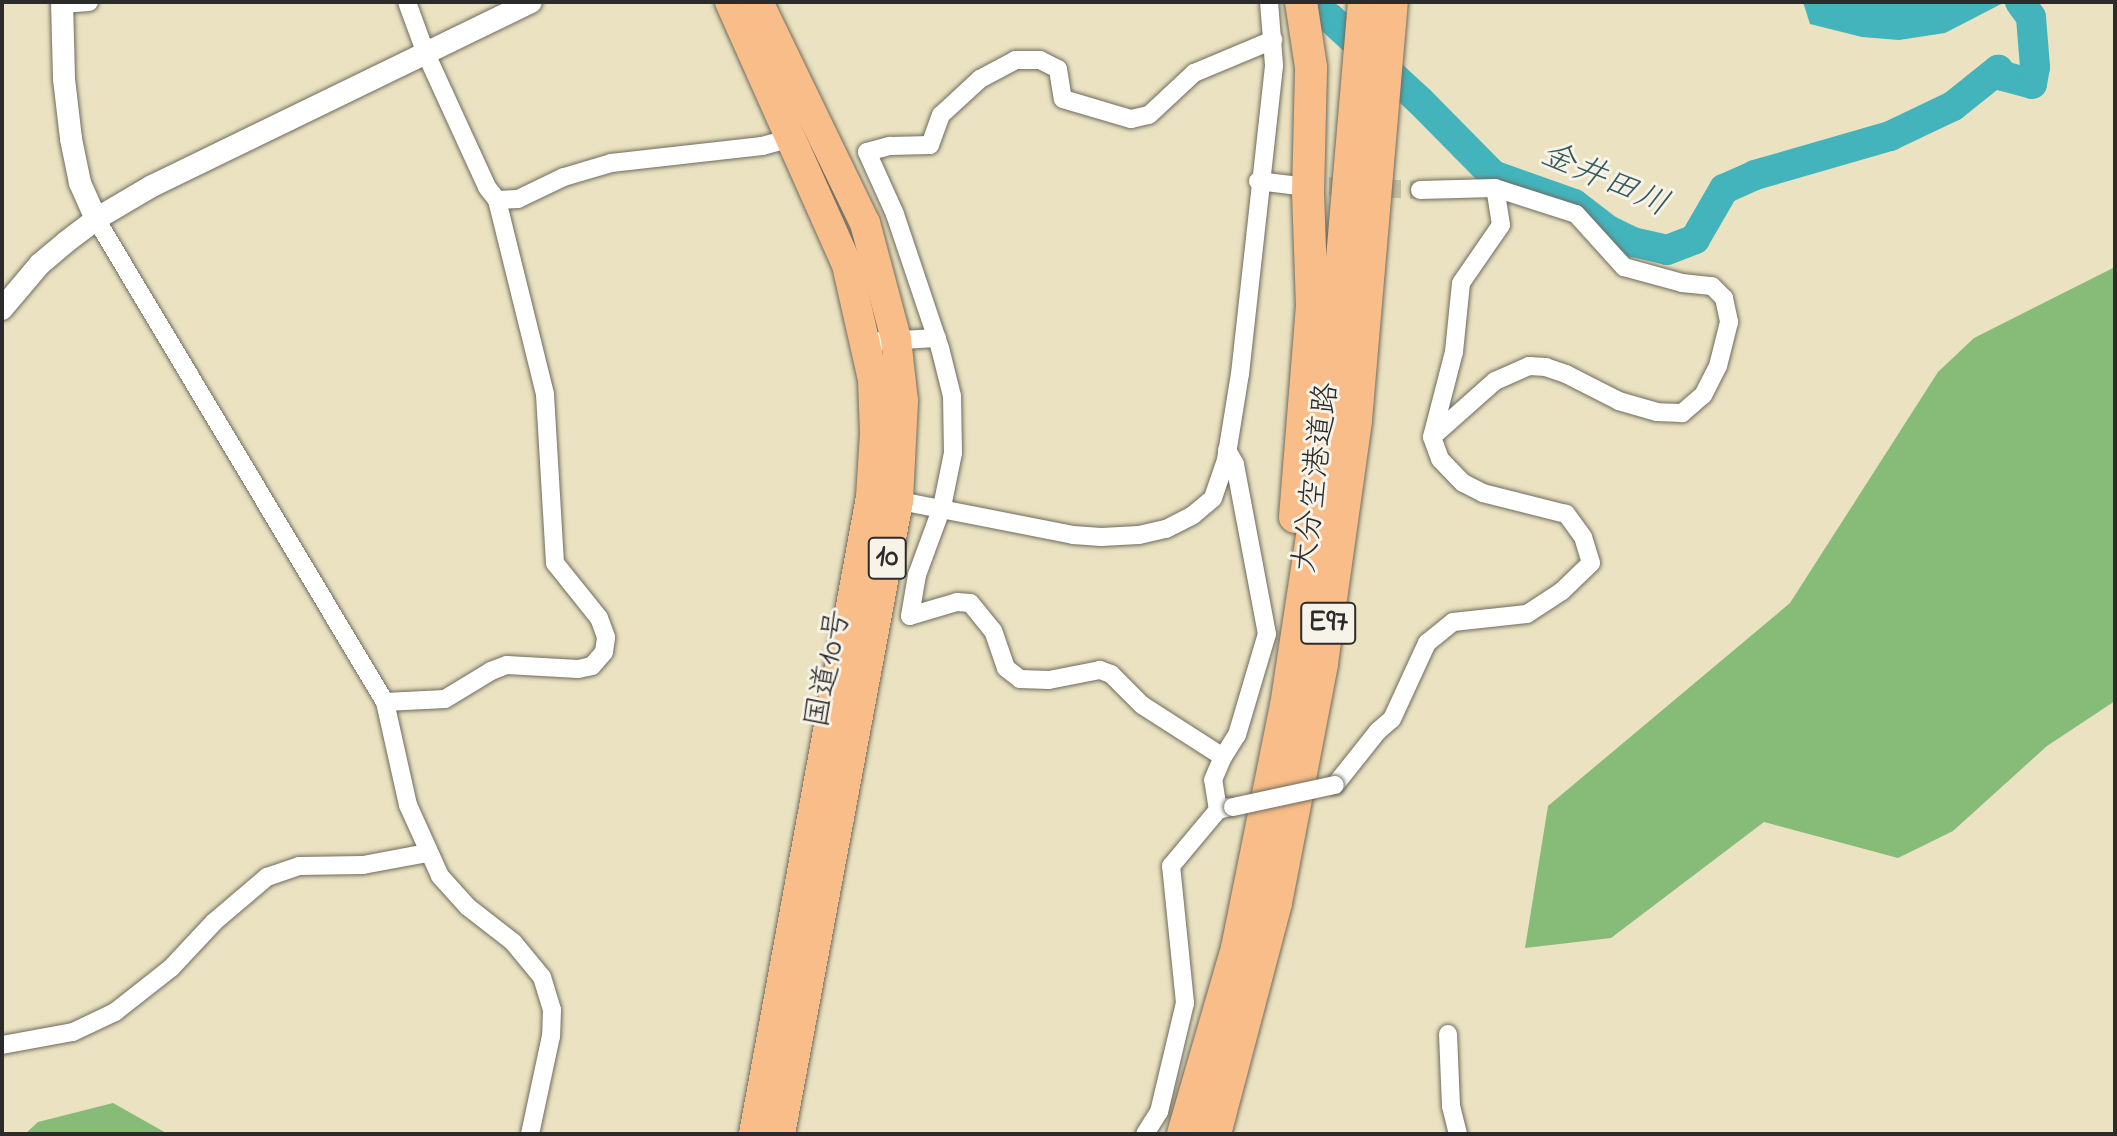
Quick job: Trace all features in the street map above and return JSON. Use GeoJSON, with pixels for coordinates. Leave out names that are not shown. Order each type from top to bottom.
{"type":"FeatureCollection","features":[{"type":"Feature","properties":{"kind":"highway","name":"国道10号"},"geometry":{"type":"LineString","coordinates":[[730,2],[847,265],[873,379],[875,434],[885,499],[754,1134]]}},
{"type":"Feature","properties":{"kind":"highway","name":"国道10号"},"geometry":{"type":"LineString","coordinates":[[758,2],[865,223],[896,339],[903,401],[780,1134]]}},
{"type":"Feature","properties":{"kind":"highway","name":"大分空港道路"},"geometry":{"type":"LineString","coordinates":[[1183,1134],[1237,948],[1286,706],[1326,445],[1359,84],[1381,7]]}},
{"type":"Feature","properties":{"kind":"highway","name":"大分空港道路"},"geometry":{"type":"LineString","coordinates":[[1215,1134],[1276,903],[1322,663],[1356,420],[1385,103],[1381,7]]}},
{"type":"Feature","properties":{"kind":"highway"},"geometry":{"type":"LineString","coordinates":[[1237,948],[1284,627],[1312,306],[1304,15]]}},
{"type":"Feature","properties":{"kind":"street"},"geometry":{"type":"LineString","coordinates":[[89,2],[62,3],[64,79],[80,183],[96,219],[385,702],[408,805],[440,876],[468,907],[513,942],[542,977],[552,1010],[551,1036],[530,1134]]}},
{"type":"Feature","properties":{"kind":"street"},"geometry":{"type":"LineString","coordinates":[[385,702],[445,699],[491,671],[507,665],[578,669],[592,666],[604,652],[604,627],[555,563],[545,394],[497,200],[487,187],[426,54],[407,2]]}},
{"type":"Feature","properties":{"kind":"street"},"geometry":{"type":"LineString","coordinates":[[2,309],[40,264],[96,219],[152,186],[531,2]]}},
{"type":"Feature","properties":{"kind":"street"},"geometry":{"type":"LineString","coordinates":[[885,499],[942,507],[1073,535],[1139,535],[1166,529],[1193,515],[1213,498],[1227,450],[1240,374],[1258,181],[1274,65],[1269,2]]}},
{"type":"Feature","properties":{"kind":"street"},"geometry":{"type":"LineString","coordinates":[[1223,757],[1142,705],[1111,674],[1100,670],[1033,681],[1011,674],[993,631],[970,603],[957,602],[910,616],[917,575],[942,507],[953,453],[952,396],[937,338],[895,214],[867,152],[890,146],[930,145],[941,115],[980,79],[1015,60],[1040,60],[1058,69],[1063,99],[1131,119],[1149,115],[1194,73],[1273,40]]}},
{"type":"Feature","properties":{"kind":"street"},"geometry":{"type":"LineString","coordinates":[[497,200],[518,199],[564,177],[611,163],[762,146],[792,138]]}},
{"type":"Feature","properties":{"kind":"street"},"geometry":{"type":"LineString","coordinates":[[1258,181],[1293,185]]}},
{"type":"Feature","properties":{"kind":"street"},"geometry":{"type":"LineString","coordinates":[[1145,1134],[1159,1112],[1185,1003],[1171,866],[1225,808],[1335,785],[1378,731],[1392,719],[1427,643],[1453,622],[1527,614],[1562,591],[1591,563],[1583,537],[1566,514],[1483,493],[1463,483],[1440,459],[1432,437],[1454,352],[1461,283],[1501,225],[1495,188]]}},
{"type":"Feature","properties":{"kind":"street"},"geometry":{"type":"LineString","coordinates":[[1420,190],[1495,188],[1576,214],[1624,267],[1712,286],[1724,298],[1729,322],[1724,345],[1703,395],[1682,413],[1657,412],[1619,401],[1566,374],[1529,366],[1495,381],[1432,437]]}},
{"type":"Feature","properties":{"kind":"street"},"geometry":{"type":"LineString","coordinates":[[865,342],[937,338]]}},
{"type":"Feature","properties":{"kind":"street"},"geometry":{"type":"LineString","coordinates":[[1225,808],[1213,780],[1237,735],[1267,634],[1235,464],[1227,450]]}},
{"type":"Feature","properties":{"kind":"street"},"geometry":{"type":"LineString","coordinates":[[2,1045],[73,1032],[115,1012],[171,968],[214,922],[267,877],[299,866],[363,865],[428,853]]}},
{"type":"Feature","properties":{"kind":"street"},"geometry":{"type":"LineString","coordinates":[[1448,1034],[1451,1106],[1458,1134]]}},
{"type":"Feature","properties":{"kind":"green space"},"geometry":{"type":"Polygon","coordinates":[[[2115,267],[2115,701],[2047,746],[1953,831],[1898,858],[1764,822],[1611,938],[1525,948],[1548,806],[1790,603],[1938,372],[1974,338],[2115,267]]]}},
{"type":"Feature","properties":{"kind":"green space"},"geometry":{"type":"Polygon","coordinates":[[[113,1103],[168,1134],[25,1134],[38,1122],[113,1103]]]}},
{"type":"Feature","properties":{"kind":"water"},"geometry":{"type":"Polygon","coordinates":[[[1803,2],[2005,2],[1945,33],[1899,40],[1862,37],[1810,24],[1803,2]]]}},
{"type":"Feature","properties":{"kind":"waterway","name":"金井田川"},"geometry":{"type":"LineString","coordinates":[[1307,2],[1330,18],[1420,101],[1493,175],[1574,204],[1608,230],[1633,242],[1667,250],[1695,239],[1724,189],[1755,175],[1890,136],[1953,106],[1998,70],[2003,76],[2032,84],[2035,67],[2031,17],[2020,2]]}},
{"type":"Feature","properties":{"kind":"tunnel"},"geometry":{"type":"LineString","coordinates":[[1302,185],[1420,190]]}}]}
